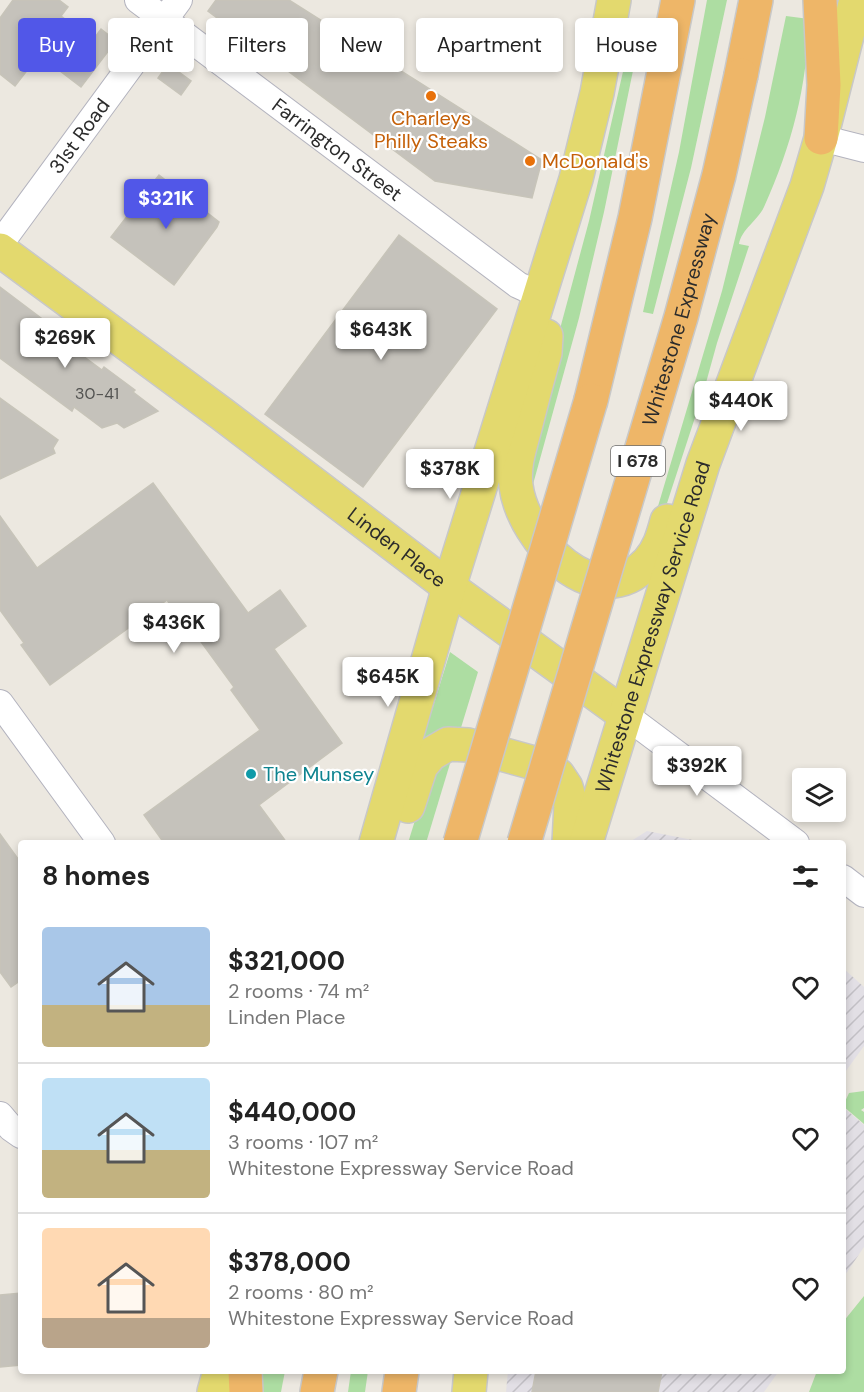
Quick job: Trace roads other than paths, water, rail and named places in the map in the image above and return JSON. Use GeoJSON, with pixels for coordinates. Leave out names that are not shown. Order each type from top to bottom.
{"type":"FeatureCollection","features":[{"type":"Feature","properties":{"kind":"highway"},"geometry":{"type":"LineString","coordinates":[[460,840],[591,400],[638,207],[678,0]]}},
{"type":"Feature","properties":{"kind":"highway","name":"Whitestone Expressway"},"geometry":{"type":"LineString","coordinates":[[525,840],[681,317],[714,192],[756,0]]}},
{"type":"Feature","properties":{"kind":"highway"},"geometry":{"type":"LineString","coordinates":[[820,0],[824,85],[821,138]]}},
{"type":"Feature","properties":{"kind":"highway"},"geometry":{"type":"LineString","coordinates":[[245,1374],[246,1392]]}},
{"type":"Feature","properties":{"kind":"highway"},"geometry":{"type":"LineString","coordinates":[[317,1392],[320,1374]]}},
{"type":"Feature","properties":{"kind":"highway"},"geometry":{"type":"LineString","coordinates":[[399,1392],[402,1374]]}},
{"type":"Feature","properties":{"kind":"main road"},"geometry":{"type":"LineString","coordinates":[[377,840],[449,587],[569,203],[597,93],[614,0]]}},
{"type":"Feature","properties":{"kind":"main road","name":"Whitestone Expressway Service Road"},"geometry":{"type":"LineString","coordinates":[[587,840],[703,464],[797,216],[821,138],[856,0]]}},
{"type":"Feature","properties":{"kind":"main road"},"geometry":{"type":"LineString","coordinates":[[540,295],[546,324],[546,344],[516,465],[518,498],[535,532],[556,559],[574,572],[588,577],[603,580],[618,579],[643,567],[658,548],[741,300],[783,190],[794,169],[821,138]]}},
{"type":"Feature","properties":{"kind":"main road","name":"Linden Place"},"geometry":{"type":"LineString","coordinates":[[0,250],[231,420],[449,587],[625,715]]}},
{"type":"Feature","properties":{"kind":"main road"},"geometry":{"type":"LineString","coordinates":[[397,840],[421,766],[442,746],[461,743],[545,766],[558,775],[566,787],[571,804],[569,840]]}},
{"type":"Feature","properties":{"kind":"main road"},"geometry":{"type":"LineString","coordinates":[[214,1392],[219,1374]]}},
{"type":"Feature","properties":{"kind":"main road"},"geometry":{"type":"LineString","coordinates":[[469,1392],[471,1374]]}},
{"type":"Feature","properties":{"kind":"street","name":"Farrington Street"},"geometry":{"type":"LineString","coordinates":[[138,0],[172,10],[518,285],[540,295]]}},
{"type":"Feature","properties":{"kind":"street","name":"31st Road"},"geometry":{"type":"LineString","coordinates":[[0,243],[172,10]]}},
{"type":"Feature","properties":{"kind":"street"},"geometry":{"type":"LineString","coordinates":[[821,138],[864,149]]}},
{"type":"Feature","properties":{"kind":"street"},"geometry":{"type":"LineString","coordinates":[[0,703],[100,840]]}},
{"type":"Feature","properties":{"kind":"street","name":"Linden Place"},"geometry":{"type":"LineString","coordinates":[[625,715],[792,840]]}},
{"type":"Feature","properties":{"kind":"street"},"geometry":{"type":"LineString","coordinates":[[846,880],[864,894]]}},
{"type":"Feature","properties":{"kind":"street"},"geometry":{"type":"LineString","coordinates":[[0,1115],[18,1133]]}},
{"type":"Feature","properties":{"kind":"place","name":"Charleys Philly Steaks"},"geometry":{"type":"Point","coordinates":[431,96]}},
{"type":"Feature","properties":{"kind":"place","name":"McDonald's"},"geometry":{"type":"Point","coordinates":[530,161]}},
{"type":"Feature","properties":{"kind":"place","name":"The Munsey"},"geometry":{"type":"Point","coordinates":[251,774]}}]}
